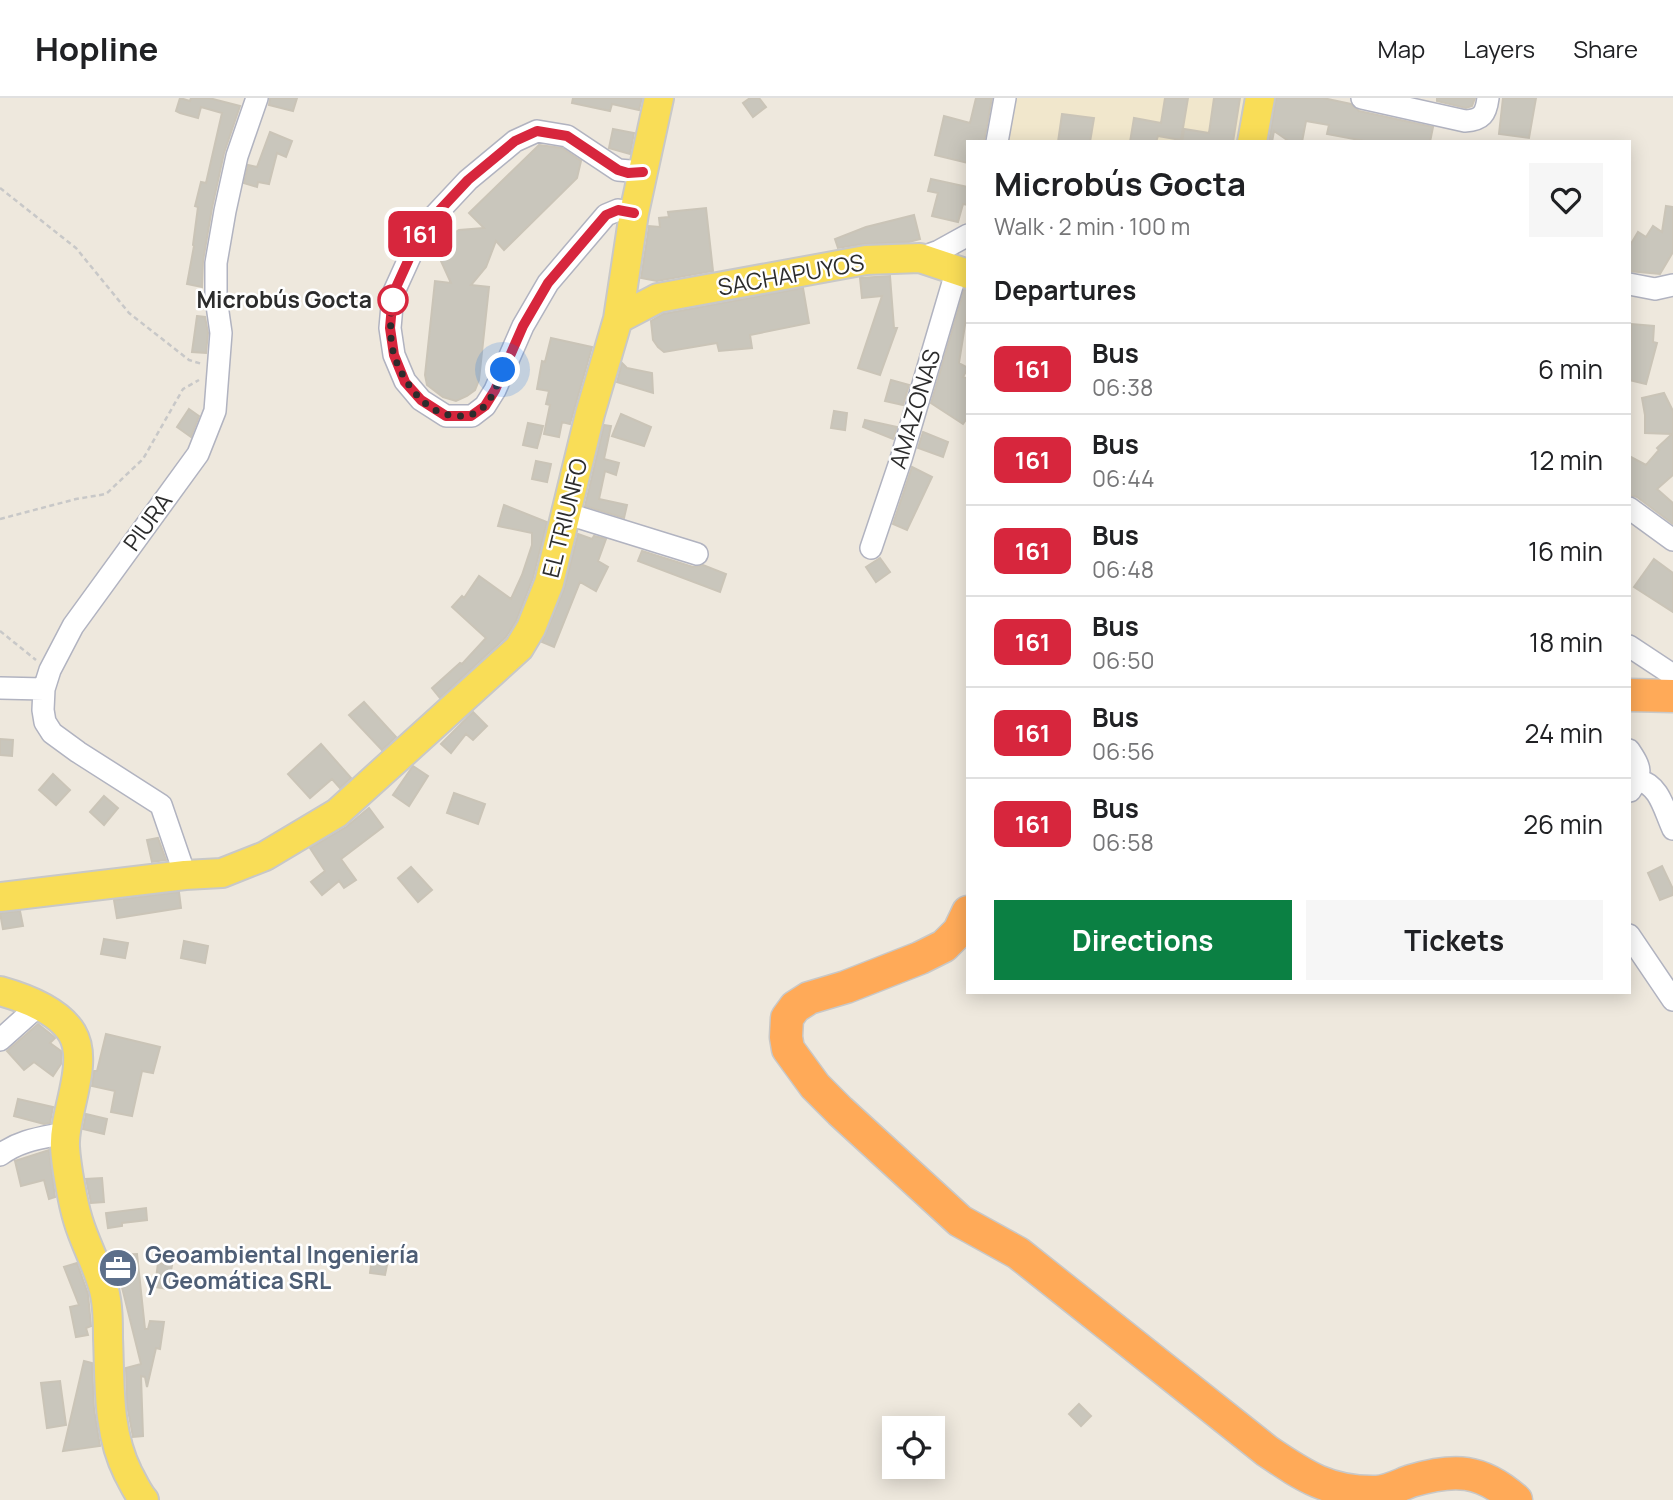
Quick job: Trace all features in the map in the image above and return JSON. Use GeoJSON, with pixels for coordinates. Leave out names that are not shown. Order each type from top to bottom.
{"type":"FeatureCollection","features":[{"type":"Feature","properties":{"kind":"highway"},"geometry":{"type":"LineString","coordinates":[[1631,695],[1673,696]]}},
{"type":"Feature","properties":{"kind":"highway"},"geometry":{"type":"LineString","coordinates":[[966,917],[960,931],[944,946],[846,987],[809,998],[795,1007],[787,1018],[788,1049],[815,1086],[960,1221],[1018,1253],[1267,1451],[1297,1471],[1318,1483],[1378,1493],[1441,1474],[1462,1472],[1493,1482],[1516,1500]]}},
{"type":"Feature","properties":{"kind":"main road","name":"EL TRIUNFO"},"geometry":{"type":"LineString","coordinates":[[0,897],[222,873],[265,856],[337,813],[519,648],[531,628],[549,583],[590,414],[618,319],[634,213],[659,98]]}},
{"type":"Feature","properties":{"kind":"main road"},"geometry":{"type":"LineString","coordinates":[[1252,140],[1260,98]]}},
{"type":"Feature","properties":{"kind":"main road","name":"SACHAPUYOS"},"geometry":{"type":"LineString","coordinates":[[618,319],[658,298],[866,260],[920,258],[962,271]]}},
{"type":"Feature","properties":{"kind":"main road"},"geometry":{"type":"LineString","coordinates":[[0,991],[38,1006],[64,1023],[73,1035],[77,1050],[65,1150],[78,1219],[104,1292],[114,1435],[124,1464],[144,1500]]}},
{"type":"Feature","properties":{"kind":"street","name":"PIURA"},"geometry":{"type":"LineString","coordinates":[[47,680],[74,626],[95,593],[198,454],[215,411],[221,333],[216,298],[216,263],[237,156],[257,98]]}},
{"type":"Feature","properties":{"kind":"street"},"geometry":{"type":"LineString","coordinates":[[997,140],[1005,98]]}},
{"type":"Feature","properties":{"kind":"street"},"geometry":{"type":"LineString","coordinates":[[1362,98],[1465,121],[1485,107]]}},
{"type":"Feature","properties":{"kind":"street"},"geometry":{"type":"LineString","coordinates":[[634,213],[618,210],[606,215],[548,283],[523,326],[495,390],[485,406],[471,416],[446,416],[421,400],[405,382],[394,355],[390,328],[393,294],[423,228],[468,180],[515,141],[537,131],[567,136],[618,170],[628,173],[643,172]]}},
{"type":"Feature","properties":{"kind":"street"},"geometry":{"type":"LineString","coordinates":[[920,258],[966,236]]}},
{"type":"Feature","properties":{"kind":"street","name":"AMAZONAS"},"geometry":{"type":"LineString","coordinates":[[871,548],[962,271]]}},
{"type":"Feature","properties":{"kind":"street"},"geometry":{"type":"LineString","coordinates":[[1631,284],[1656,289],[1673,285]]}},
{"type":"Feature","properties":{"kind":"street"},"geometry":{"type":"LineString","coordinates":[[1631,509],[1673,540]]}},
{"type":"Feature","properties":{"kind":"street"},"geometry":{"type":"LineString","coordinates":[[568,513],[696,554]]}},
{"type":"Feature","properties":{"kind":"street"},"geometry":{"type":"LineString","coordinates":[[1631,647],[1673,675]]}},
{"type":"Feature","properties":{"kind":"street"},"geometry":{"type":"LineString","coordinates":[[0,688],[47,680],[45,722],[52,733],[161,805],[185,875]]}},
{"type":"Feature","properties":{"kind":"street"},"geometry":{"type":"LineString","coordinates":[[1631,753],[1640,772],[1633,786]]}},
{"type":"Feature","properties":{"kind":"street"},"geometry":{"type":"LineString","coordinates":[[1633,786],[1648,783],[1655,789],[1673,829]]}},
{"type":"Feature","properties":{"kind":"street"},"geometry":{"type":"LineString","coordinates":[[1631,938],[1673,1000]]}},
{"type":"Feature","properties":{"kind":"street"},"geometry":{"type":"LineString","coordinates":[[0,1040],[38,1006]]}},
{"type":"Feature","properties":{"kind":"street"},"geometry":{"type":"LineString","coordinates":[[0,1156],[27,1141],[65,1133]]}},
{"type":"Feature","properties":{"kind":"path"},"geometry":{"type":"LineString","coordinates":[[0,188],[76,248],[129,313],[189,360],[218,370]]}},
{"type":"Feature","properties":{"kind":"path"},"geometry":{"type":"LineString","coordinates":[[0,519],[106,494],[143,459],[183,389],[218,370]]}},
{"type":"Feature","properties":{"kind":"path"},"geometry":{"type":"LineString","coordinates":[[0,631],[47,680]]}},
{"type":"Feature","properties":{"kind":"shaded area"},"geometry":{"type":"Polygon","coordinates":[[[1015,98],[1248,98],[1240,140],[1008,140],[1015,98]]]}},
{"type":"Feature","properties":{"kind":"building"},"geometry":{"type":"Polygon","coordinates":[[[180,98],[190,101],[191,98],[209,98],[240,106],[224,153],[212,208],[203,261],[202,287],[187,284],[198,207],[195,206],[201,182],[206,183],[222,113],[201,107],[198,118],[180,113],[176,111],[180,98]]]}},
{"type":"Feature","properties":{"kind":"building"},"geometry":{"type":"Polygon","coordinates":[[[270,98],[297,98],[293,111],[269,105],[270,98]]]}},
{"type":"Feature","properties":{"kind":"building"},"geometry":{"type":"Polygon","coordinates":[[[573,98],[642,98],[639,110],[612,104],[610,111],[572,103],[573,98]]]}},
{"type":"Feature","properties":{"kind":"building"},"geometry":{"type":"Polygon","coordinates":[[[750,98],[759,98],[766,107],[753,117],[743,103],[750,98]]]}},
{"type":"Feature","properties":{"kind":"building"},"geometry":{"type":"Polygon","coordinates":[[[976,98],[992,98],[984,140],[966,140],[966,163],[935,155],[944,116],[970,123],[976,98]]]}},
{"type":"Feature","properties":{"kind":"building"},"geometry":{"type":"Polygon","coordinates":[[[1165,98],[1188,98],[1181,140],[1158,136],[1157,140],[1130,140],[1134,118],[1161,123],[1165,98]]]}},
{"type":"Feature","properties":{"kind":"building"},"geometry":{"type":"Polygon","coordinates":[[[1214,98],[1240,98],[1233,140],[1182,140],[1184,129],[1209,133],[1214,98]]]}},
{"type":"Feature","properties":{"kind":"building"},"geometry":{"type":"Polygon","coordinates":[[[1276,98],[1323,98],[1351,104],[1359,111],[1433,127],[1430,140],[1359,140],[1327,134],[1329,125],[1306,121],[1302,140],[1287,140],[1274,131],[1272,140],[1269,140],[1276,98]]]}},
{"type":"Feature","properties":{"kind":"building"},"geometry":{"type":"Polygon","coordinates":[[[1437,98],[1475,98],[1472,106],[1466,108],[1437,101],[1437,98]]]}},
{"type":"Feature","properties":{"kind":"building"},"geometry":{"type":"Polygon","coordinates":[[[1503,98],[1536,98],[1529,138],[1499,134],[1503,98]]]}},
{"type":"Feature","properties":{"kind":"building"},"geometry":{"type":"Polygon","coordinates":[[[1062,114],[1094,118],[1090,140],[1058,140],[1062,114]]]}},
{"type":"Feature","properties":{"kind":"building"},"geometry":{"type":"Polygon","coordinates":[[[613,129],[634,133],[630,154],[609,148],[613,129]]]}},
{"type":"Feature","properties":{"kind":"building"},"geometry":{"type":"Polygon","coordinates":[[[270,132],[292,141],[286,157],[277,153],[269,184],[258,182],[257,187],[244,183],[248,165],[257,167],[270,132]]]}},
{"type":"Feature","properties":{"kind":"building"},"geometry":{"type":"Polygon","coordinates":[[[539,145],[562,148],[581,161],[577,178],[504,250],[496,241],[486,267],[471,285],[489,287],[479,380],[475,390],[467,396],[456,401],[443,397],[427,385],[425,375],[435,281],[451,283],[441,261],[442,245],[446,238],[459,230],[484,228],[469,213],[539,145]]]}},
{"type":"Feature","properties":{"kind":"building"},"geometry":{"type":"Polygon","coordinates":[[[931,179],[966,187],[966,205],[963,204],[958,222],[932,216],[938,193],[928,191],[931,179]]]}},
{"type":"Feature","properties":{"kind":"building"},"geometry":{"type":"Polygon","coordinates":[[[1666,206],[1673,207],[1673,252],[1660,274],[1631,271],[1631,244],[1638,232],[1646,237],[1653,226],[1662,232],[1666,206]]]}},
{"type":"Feature","properties":{"kind":"building"},"geometry":{"type":"Polygon","coordinates":[[[706,208],[713,271],[657,281],[641,278],[649,226],[660,227],[659,218],[669,217],[668,212],[706,208]]]}},
{"type":"Feature","properties":{"kind":"building"},"geometry":{"type":"Polygon","coordinates":[[[914,215],[920,239],[838,248],[835,239],[866,227],[914,215]]]}},
{"type":"Feature","properties":{"kind":"building"},"geometry":{"type":"Polygon","coordinates":[[[890,276],[894,328],[897,328],[880,375],[858,368],[882,296],[862,298],[860,278],[890,276]]]}},
{"type":"Feature","properties":{"kind":"building"},"geometry":{"type":"Polygon","coordinates":[[[803,288],[809,323],[750,335],[752,348],[719,351],[717,343],[664,352],[653,340],[651,321],[663,314],[803,288]]]}},
{"type":"Feature","properties":{"kind":"building"},"geometry":{"type":"Polygon","coordinates":[[[966,290],[966,319],[959,363],[966,367],[963,377],[966,378],[966,420],[963,424],[931,403],[966,290]]]}},
{"type":"Feature","properties":{"kind":"building"},"geometry":{"type":"Polygon","coordinates":[[[197,316],[205,317],[208,333],[206,353],[192,352],[197,316]]]}},
{"type":"Feature","properties":{"kind":"building"},"geometry":{"type":"Polygon","coordinates":[[[1631,324],[1654,326],[1653,342],[1657,343],[1646,384],[1631,380],[1631,324]]]}},
{"type":"Feature","properties":{"kind":"building"},"geometry":{"type":"Polygon","coordinates":[[[551,338],[592,347],[570,424],[562,422],[559,437],[544,434],[550,405],[546,404],[549,391],[537,389],[542,361],[545,362],[551,338]]]}},
{"type":"Feature","properties":{"kind":"building"},"geometry":{"type":"Polygon","coordinates":[[[622,363],[627,368],[652,373],[653,393],[617,382],[622,363]]]}},
{"type":"Feature","properties":{"kind":"building"},"geometry":{"type":"Polygon","coordinates":[[[891,380],[909,385],[903,405],[885,401],[891,380]]]}},
{"type":"Feature","properties":{"kind":"building"},"geometry":{"type":"Polygon","coordinates":[[[1664,393],[1673,411],[1673,475],[1657,489],[1673,503],[1673,524],[1637,497],[1631,496],[1631,457],[1646,465],[1659,450],[1657,448],[1672,434],[1645,433],[1642,398],[1664,393]]]}},
{"type":"Feature","properties":{"kind":"building"},"geometry":{"type":"Polygon","coordinates":[[[189,409],[199,416],[191,437],[177,427],[189,409]]]}},
{"type":"Feature","properties":{"kind":"building"},"geometry":{"type":"Polygon","coordinates":[[[834,411],[847,413],[845,430],[831,428],[834,411]]]}},
{"type":"Feature","properties":{"kind":"building"},"geometry":{"type":"Polygon","coordinates":[[[621,414],[651,427],[644,446],[612,436],[621,414]]]}},
{"type":"Feature","properties":{"kind":"building"},"geometry":{"type":"Polygon","coordinates":[[[865,420],[897,427],[893,439],[863,427],[865,420]]]}},
{"type":"Feature","properties":{"kind":"building"},"geometry":{"type":"Polygon","coordinates":[[[528,423],[543,426],[537,448],[523,445],[528,423]]]}},
{"type":"Feature","properties":{"kind":"building"},"geometry":{"type":"Polygon","coordinates":[[[604,425],[611,426],[604,459],[619,463],[616,475],[605,471],[599,499],[627,505],[624,518],[585,506],[604,425]]]}},
{"type":"Feature","properties":{"kind":"building"},"geometry":{"type":"Polygon","coordinates":[[[923,432],[948,442],[943,457],[918,448],[923,432]]]}},
{"type":"Feature","properties":{"kind":"building"},"geometry":{"type":"Polygon","coordinates":[[[536,461],[551,464],[547,482],[532,479],[536,461]]]}},
{"type":"Feature","properties":{"kind":"building"},"geometry":{"type":"Polygon","coordinates":[[[912,467],[932,477],[907,530],[893,524],[912,467]]]}},
{"type":"Feature","properties":{"kind":"building"},"geometry":{"type":"Polygon","coordinates":[[[504,505],[547,522],[533,578],[516,621],[506,637],[440,698],[432,688],[462,664],[486,638],[452,607],[462,596],[464,598],[479,576],[511,599],[532,545],[532,533],[498,526],[504,505]]]}},
{"type":"Feature","properties":{"kind":"building"},"geometry":{"type":"Polygon","coordinates":[[[578,534],[592,539],[594,536],[606,539],[598,561],[608,567],[596,591],[580,582],[554,647],[542,642],[564,589],[578,534]]]}},
{"type":"Feature","properties":{"kind":"building"},"geometry":{"type":"Polygon","coordinates":[[[642,551],[693,567],[703,565],[726,574],[720,592],[638,561],[642,551]]]}},
{"type":"Feature","properties":{"kind":"building"},"geometry":{"type":"Polygon","coordinates":[[[880,558],[890,572],[876,582],[866,567],[880,558]]]}},
{"type":"Feature","properties":{"kind":"building"},"geometry":{"type":"Polygon","coordinates":[[[1654,559],[1673,573],[1673,612],[1634,587],[1654,559]]]}},
{"type":"Feature","properties":{"kind":"building"},"geometry":{"type":"Polygon","coordinates":[[[364,702],[396,737],[382,750],[349,715],[364,702]]]}},
{"type":"Feature","properties":{"kind":"building"},"geometry":{"type":"Polygon","coordinates":[[[473,712],[487,726],[473,740],[466,734],[451,753],[441,744],[473,712]]]}},
{"type":"Feature","properties":{"kind":"building"},"geometry":{"type":"Polygon","coordinates":[[[0,739],[13,740],[12,756],[0,755],[0,739]]]}},
{"type":"Feature","properties":{"kind":"building"},"geometry":{"type":"Polygon","coordinates":[[[321,744],[351,778],[340,788],[332,779],[310,798],[288,774],[321,744]]]}},
{"type":"Feature","properties":{"kind":"building"},"geometry":{"type":"Polygon","coordinates":[[[413,766],[428,776],[409,806],[393,795],[413,766]]]}},
{"type":"Feature","properties":{"kind":"building"},"geometry":{"type":"Polygon","coordinates":[[[53,774],[70,790],[56,805],[39,790],[53,774]]]}},
{"type":"Feature","properties":{"kind":"building"},"geometry":{"type":"Polygon","coordinates":[[[454,793],[485,804],[478,824],[447,813],[454,793]]]}},
{"type":"Feature","properties":{"kind":"building"},"geometry":{"type":"Polygon","coordinates":[[[104,796],[118,808],[104,825],[90,812],[104,796]]]}},
{"type":"Feature","properties":{"kind":"building"},"geometry":{"type":"Polygon","coordinates":[[[369,808],[383,827],[341,859],[356,880],[344,888],[339,881],[322,895],[311,882],[325,871],[310,848],[346,827],[369,808]]]}},
{"type":"Feature","properties":{"kind":"building"},"geometry":{"type":"Polygon","coordinates":[[[158,838],[166,860],[152,862],[147,840],[158,838]]]}},
{"type":"Feature","properties":{"kind":"building"},"geometry":{"type":"Polygon","coordinates":[[[1662,866],[1673,889],[1673,895],[1660,900],[1648,873],[1662,866]]]}},
{"type":"Feature","properties":{"kind":"building"},"geometry":{"type":"Polygon","coordinates":[[[411,867],[432,890],[418,902],[398,878],[411,867]]]}},
{"type":"Feature","properties":{"kind":"building"},"geometry":{"type":"Polygon","coordinates":[[[179,892],[181,908],[117,918],[114,900],[179,892]]]}},
{"type":"Feature","properties":{"kind":"building"},"geometry":{"type":"Polygon","coordinates":[[[20,911],[23,926],[3,929],[0,913],[20,911]]]}},
{"type":"Feature","properties":{"kind":"building"},"geometry":{"type":"Polygon","coordinates":[[[104,939],[128,943],[125,958],[101,954],[104,939]]]}},
{"type":"Feature","properties":{"kind":"building"},"geometry":{"type":"Polygon","coordinates":[[[184,941],[208,946],[205,963],[181,958],[184,941]]]}},
{"type":"Feature","properties":{"kind":"building"},"geometry":{"type":"Polygon","coordinates":[[[38,1024],[55,1038],[50,1043],[61,1051],[61,1064],[53,1076],[34,1062],[24,1070],[7,1051],[38,1024]]]}},
{"type":"Feature","properties":{"kind":"building"},"geometry":{"type":"Polygon","coordinates":[[[106,1034],[160,1047],[153,1073],[142,1071],[132,1116],[111,1112],[115,1091],[92,1086],[106,1034]]]}},
{"type":"Feature","properties":{"kind":"building"},"geometry":{"type":"Polygon","coordinates":[[[18,1099],[53,1107],[50,1123],[44,1124],[14,1116],[18,1099]]]}},
{"type":"Feature","properties":{"kind":"building"},"geometry":{"type":"Polygon","coordinates":[[[86,1114],[107,1119],[104,1134],[83,1129],[86,1114]]]}},
{"type":"Feature","properties":{"kind":"building"},"geometry":{"type":"Polygon","coordinates":[[[49,1150],[55,1197],[49,1199],[44,1180],[21,1186],[15,1161],[49,1150]]]}},
{"type":"Feature","properties":{"kind":"building"},"geometry":{"type":"Polygon","coordinates":[[[102,1178],[104,1202],[91,1203],[86,1179],[102,1178]]]}},
{"type":"Feature","properties":{"kind":"building"},"geometry":{"type":"Polygon","coordinates":[[[146,1208],[147,1220],[108,1228],[106,1213],[146,1208]]]}},
{"type":"Feature","properties":{"kind":"building"},"geometry":{"type":"Polygon","coordinates":[[[137,1254],[145,1329],[148,1329],[150,1321],[164,1322],[160,1349],[156,1348],[147,1387],[145,1377],[141,1376],[143,1436],[133,1437],[127,1405],[126,1368],[141,1364],[114,1255],[137,1254]]]}},
{"type":"Feature","properties":{"kind":"building"},"geometry":{"type":"Polygon","coordinates":[[[372,1257],[388,1260],[385,1275],[370,1273],[372,1257]]]}},
{"type":"Feature","properties":{"kind":"building"},"geometry":{"type":"Polygon","coordinates":[[[77,1263],[88,1294],[91,1326],[86,1328],[88,1335],[76,1337],[70,1307],[79,1305],[64,1267],[77,1263]]]}},
{"type":"Feature","properties":{"kind":"building"},"geometry":{"type":"Polygon","coordinates":[[[158,1263],[172,1265],[168,1289],[155,1287],[158,1263]]]}},
{"type":"Feature","properties":{"kind":"building"},"geometry":{"type":"Polygon","coordinates":[[[84,1361],[92,1363],[94,1409],[100,1446],[63,1451],[84,1361]]]}},
{"type":"Feature","properties":{"kind":"building"},"geometry":{"type":"Polygon","coordinates":[[[60,1381],[66,1425],[47,1428],[41,1383],[60,1381]]]}},
{"type":"Feature","properties":{"kind":"building"},"geometry":{"type":"Polygon","coordinates":[[[1079,1404],[1091,1416],[1081,1426],[1069,1414],[1079,1404]]]}},
{"type":"Feature","properties":{"kind":"bus line","name":"161"},"geometry":{"type":"LineString","coordinates":[[634,213],[618,210],[606,215],[548,283],[523,326],[495,390],[485,406],[471,416],[446,416],[421,400],[405,382],[394,355],[390,328],[393,294],[423,228],[468,180],[515,141],[537,131],[567,136],[618,170],[628,173],[643,172]]}},
{"type":"Feature","properties":{"kind":"place","name":"Microbús Gocta"},"geometry":{"type":"Point","coordinates":[393,300]}},
{"type":"Feature","properties":{"kind":"place","name":"Geoambiental Ingeniería y Geomática SRL"},"geometry":{"type":"Point","coordinates":[118,1268]}},
{"type":"Feature","properties":{"kind":"route"},"geometry":{"type":"LineString","coordinates":[[393,300],[393,294],[390,328],[394,355],[405,382],[421,400],[446,416],[471,416],[485,406],[503,370]]}}]}
